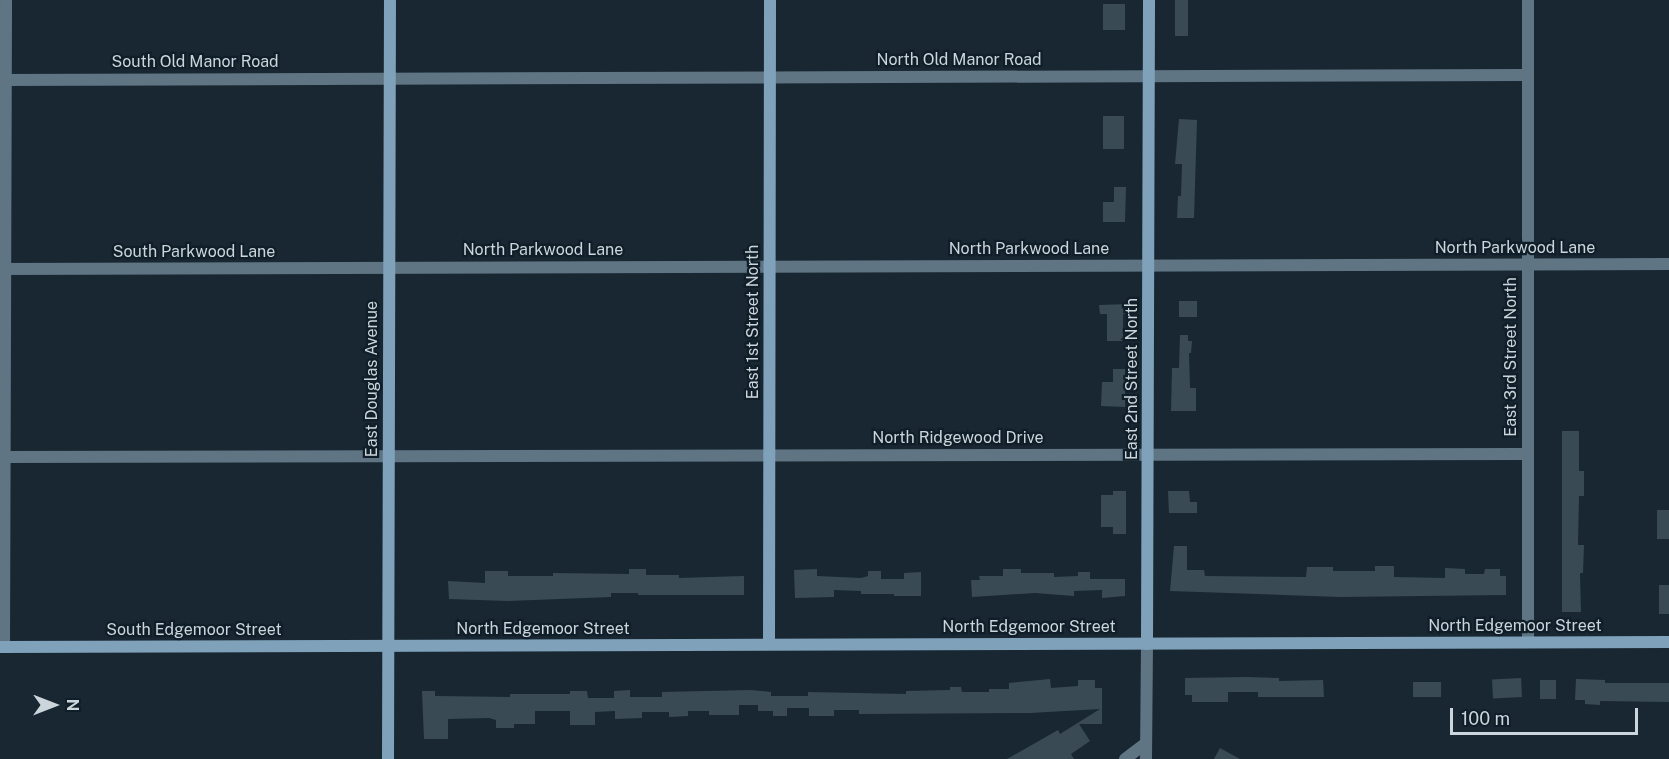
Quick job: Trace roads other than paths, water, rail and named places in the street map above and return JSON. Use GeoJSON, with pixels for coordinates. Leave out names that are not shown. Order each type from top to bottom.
{"type":"FeatureCollection","features":[{"type":"Feature","properties":{"kind":"street"},"geometry":{"type":"LineString","coordinates":[[2,647],[3,80],[6,0]]}},
{"type":"Feature","properties":{"kind":"street","name":"East Douglas Avenue"},"geometry":{"type":"LineString","coordinates":[[388,759],[390,0]]}},
{"type":"Feature","properties":{"kind":"street","name":"East 1st Street North"},"geometry":{"type":"LineString","coordinates":[[769,644],[770,0]]}},
{"type":"Feature","properties":{"kind":"street","name":"East 2nd Street North"},"geometry":{"type":"LineString","coordinates":[[1146,759],[1149,0]]}},
{"type":"Feature","properties":{"kind":"street","name":"East 3rd Street North"},"geometry":{"type":"LineString","coordinates":[[1528,0],[1528,642]]}},
{"type":"Feature","properties":{"kind":"street","name":"North Old Manor Road"},"geometry":{"type":"LineString","coordinates":[[390,78],[1527,75]]}},
{"type":"Feature","properties":{"kind":"street","name":"South Old Manor Road"},"geometry":{"type":"LineString","coordinates":[[3,80],[390,78]]}},
{"type":"Feature","properties":{"kind":"street","name":"North Parkwood Lane"},"geometry":{"type":"LineString","coordinates":[[389,267],[1669,264]]}},
{"type":"Feature","properties":{"kind":"street","name":"South Parkwood Lane"},"geometry":{"type":"LineString","coordinates":[[3,269],[389,267]]}},
{"type":"Feature","properties":{"kind":"street","name":"North Ridgewood Drive"},"geometry":{"type":"LineString","coordinates":[[3,457],[388,454],[1528,454]]}},
{"type":"Feature","properties":{"kind":"street","name":"North Edgemoor Street"},"geometry":{"type":"LineString","coordinates":[[389,645],[1669,642]]}},
{"type":"Feature","properties":{"kind":"street","name":"South Edgemoor Street"},"geometry":{"type":"LineString","coordinates":[[2,647],[389,645]]}},
{"type":"Feature","properties":{"kind":"street"},"geometry":{"type":"LineString","coordinates":[[1125,759],[1146,743]]}}]}
